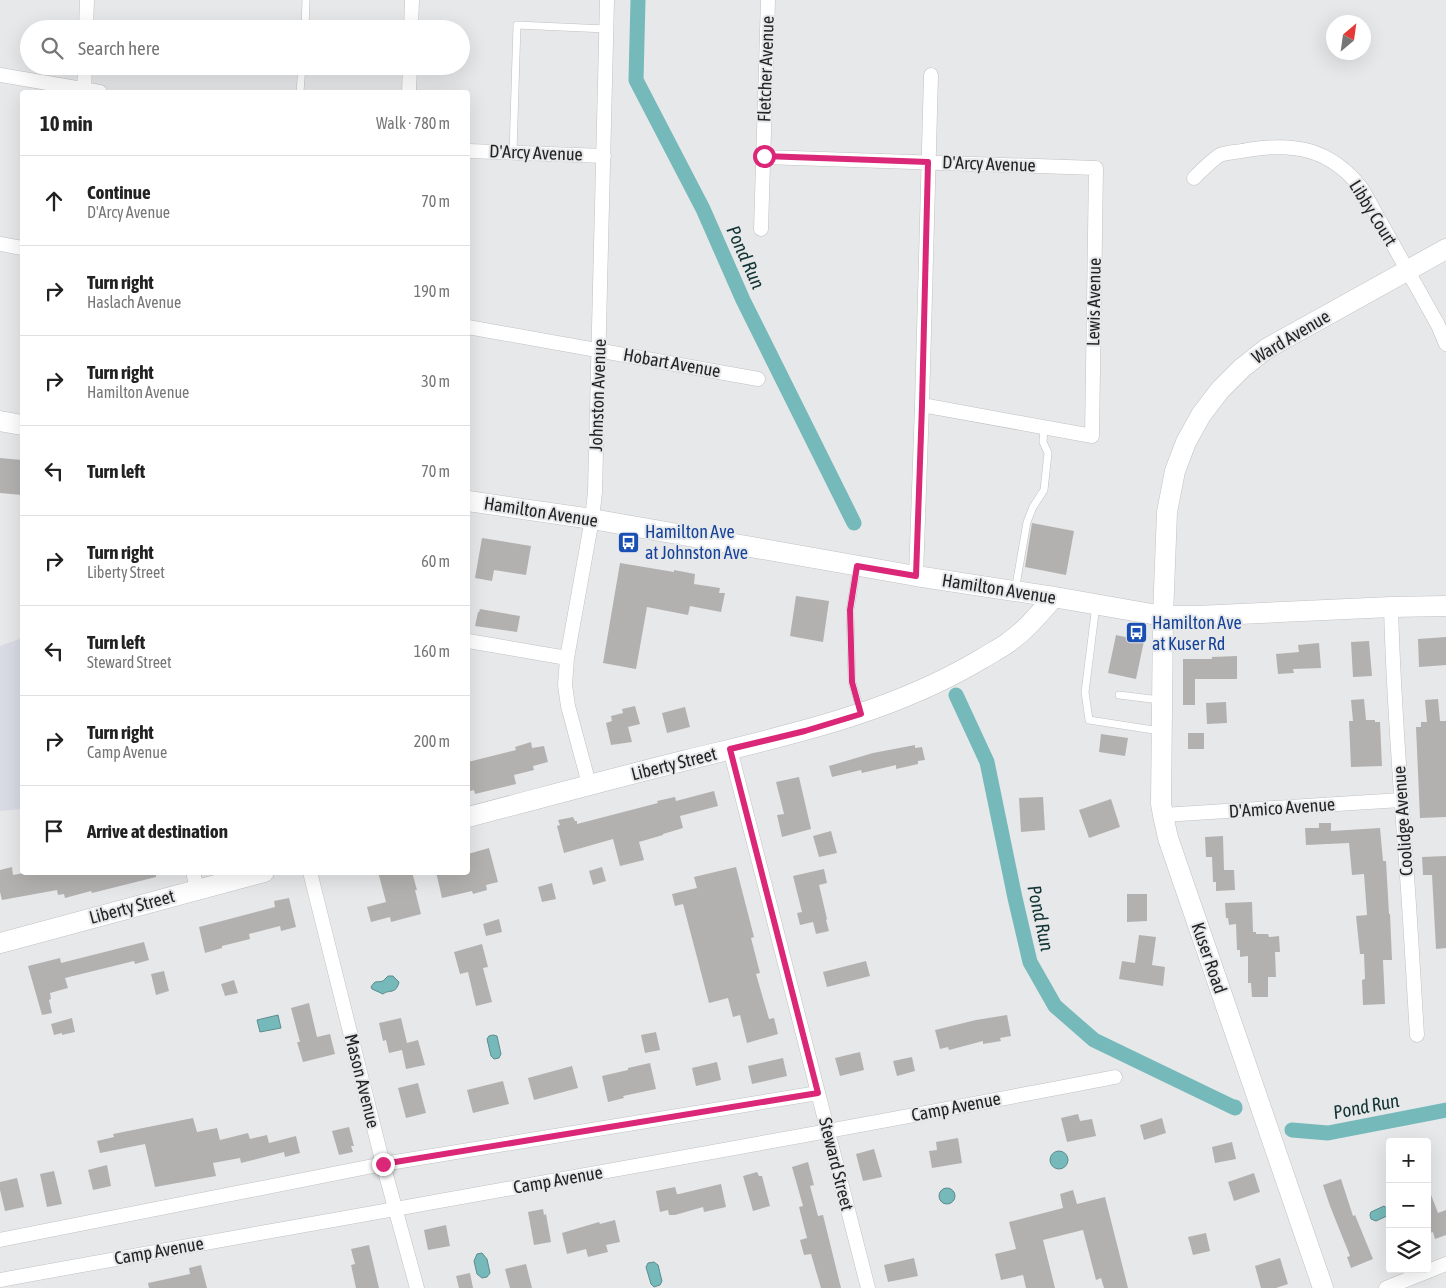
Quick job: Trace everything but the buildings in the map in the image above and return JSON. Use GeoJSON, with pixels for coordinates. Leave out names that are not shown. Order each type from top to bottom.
{"type":"FeatureCollection","features":[{"type":"Feature","properties":{"kind":"street"},"geometry":{"type":"LineString","coordinates":[[86,20],[87,0]]}},
{"type":"Feature","properties":{"kind":"street"},"geometry":{"type":"LineString","coordinates":[[411,20],[412,0]]}},
{"type":"Feature","properties":{"kind":"street","name":"Johnston Avenue"},"geometry":{"type":"LineString","coordinates":[[590,784],[568,706],[565,685],[567,658],[596,492],[607,0]]}},
{"type":"Feature","properties":{"kind":"street","name":"Fletcher Avenue"},"geometry":{"type":"LineString","coordinates":[[761,228],[768,0]]}},
{"type":"Feature","properties":{"kind":"street"},"geometry":{"type":"LineString","coordinates":[[0,75],[79,90]]}},
{"type":"Feature","properties":{"kind":"street"},"geometry":{"type":"LineString","coordinates":[[84,90],[85,75]]}},
{"type":"Feature","properties":{"kind":"street"},"geometry":{"type":"LineString","coordinates":[[409,90],[410,75]]}},
{"type":"Feature","properties":{"kind":"street"},"geometry":{"type":"LineString","coordinates":[[916,576],[930,75]]}},
{"type":"Feature","properties":{"kind":"street","name":"Libby Court"},"geometry":{"type":"LineString","coordinates":[[1194,178],[1220,155],[1260,148],[1290,147],[1308,150],[1324,156],[1340,166],[1362,189],[1438,325],[1446,344]]}},
{"type":"Feature","properties":{"kind":"street","name":"D'Arcy Avenue"},"geometry":{"type":"LineString","coordinates":[[470,151],[604,156]]}},
{"type":"Feature","properties":{"kind":"street","name":"D'Arcy Avenue"},"geometry":{"type":"LineString","coordinates":[[764,156],[1096,168]]}},
{"type":"Feature","properties":{"kind":"street","name":"Lewis Avenue"},"geometry":{"type":"LineString","coordinates":[[1044,428],[1092,436],[1096,168]]}},
{"type":"Feature","properties":{"kind":"street"},"geometry":{"type":"LineString","coordinates":[[0,244],[20,248]]}},
{"type":"Feature","properties":{"kind":"street","name":"Ward Avenue"},"geometry":{"type":"LineString","coordinates":[[1163,616],[1168,501],[1175,471],[1186,442],[1201,415],[1220,390],[1266,349],[1446,249]]}},
{"type":"Feature","properties":{"kind":"street","name":"Hobart Avenue"},"geometry":{"type":"LineString","coordinates":[[470,327],[758,378]]}},
{"type":"Feature","properties":{"kind":"street"},"geometry":{"type":"LineString","coordinates":[[922,405],[1044,428]]}},
{"type":"Feature","properties":{"kind":"street"},"geometry":{"type":"LineString","coordinates":[[0,421],[20,425]]}},
{"type":"Feature","properties":{"kind":"street","name":"Hamilton Avenue"},"geometry":{"type":"LineString","coordinates":[[470,501],[592,519],[857,566],[1163,616],[1206,616],[1446,606]]}},
{"type":"Feature","properties":{"kind":"street","name":"Liberty Street"},"geometry":{"type":"LineString","coordinates":[[470,816],[590,784],[805,731],[861,714],[933,686],[1009,642],[1033,621],[1054,597]]}},
{"type":"Feature","properties":{"kind":"street","name":"Coolidge Avenue"},"geometry":{"type":"LineString","coordinates":[[1392,607],[1392,652],[1417,1035]]}},
{"type":"Feature","properties":{"kind":"street","name":"Kuser Road"},"geometry":{"type":"LineString","coordinates":[[1163,616],[1161,804],[1168,838],[1323,1288]]}},
{"type":"Feature","properties":{"kind":"street"},"geometry":{"type":"LineString","coordinates":[[470,640],[567,658]]}},
{"type":"Feature","properties":{"kind":"street","name":"Steward Street"},"geometry":{"type":"LineString","coordinates":[[730,749],[868,1288]]}},
{"type":"Feature","properties":{"kind":"street","name":"D'Amico Avenue"},"geometry":{"type":"LineString","coordinates":[[1163,816],[1401,800]]}},
{"type":"Feature","properties":{"kind":"street","name":"Liberty Street"},"geometry":{"type":"LineString","coordinates":[[0,943],[195,881],[241,875]]}},
{"type":"Feature","properties":{"kind":"street","name":"Mason Avenue"},"geometry":{"type":"LineString","coordinates":[[311,875],[416,1288]]}},
{"type":"Feature","properties":{"kind":"street","name":"Camp Avenue"},"geometry":{"type":"LineString","coordinates":[[0,1280],[313,1222],[828,1132],[1115,1077]]}},
{"type":"Feature","properties":{"kind":"street"},"geometry":{"type":"LineString","coordinates":[[0,1240],[383,1164],[818,1093]]}},
{"type":"Feature","properties":{"kind":"street"},"geometry":{"type":"LineString","coordinates":[[1386,1288],[1446,1264]]}},
{"type":"Feature","properties":{"kind":"lane"},"geometry":{"type":"LineString","coordinates":[[305,20],[306,0]]}},
{"type":"Feature","properties":{"kind":"lane"},"geometry":{"type":"LineString","coordinates":[[513,152],[518,25],[606,29]]}},
{"type":"Feature","properties":{"kind":"lane"},"geometry":{"type":"LineString","coordinates":[[300,90],[301,75]]}},
{"type":"Feature","properties":{"kind":"lane"},"geometry":{"type":"LineString","coordinates":[[1015,591],[1026,522],[1044,490],[1048,453],[1043,442],[1044,428]]}},
{"type":"Feature","properties":{"kind":"lane"},"geometry":{"type":"LineString","coordinates":[[857,566],[850,610],[852,682],[861,714]]}},
{"type":"Feature","properties":{"kind":"lane"},"geometry":{"type":"LineString","coordinates":[[1096,605],[1085,692],[1089,720],[1163,732]]}},
{"type":"Feature","properties":{"kind":"lane"},"geometry":{"type":"LineString","coordinates":[[1119,695],[1163,701]]}},
{"type":"Feature","properties":{"kind":"shaded area"},"geometry":{"type":"Polygon","coordinates":[[[20,639],[20,809],[0,811],[0,646],[20,639]]]}},
{"type":"Feature","properties":{"kind":"water"},"geometry":{"type":"Polygon","coordinates":[[[388,976],[393,976],[399,982],[396,989],[383,994],[372,989],[371,987],[374,983],[383,981],[388,976]]]}},
{"type":"Feature","properties":{"kind":"water"},"geometry":{"type":"Polygon","coordinates":[[[278,1015],[281,1028],[260,1032],[257,1020],[278,1015]]]}},
{"type":"Feature","properties":{"kind":"water"},"geometry":{"type":"Polygon","coordinates":[[[493,1035],[497,1036],[501,1054],[499,1058],[494,1059],[491,1056],[487,1039],[493,1035]]]}},
{"type":"Feature","properties":{"kind":"water"},"geometry":{"type":"Polygon","coordinates":[[[1055,1151],[1063,1151],[1068,1156],[1066,1167],[1055,1169],[1050,1164],[1050,1156],[1055,1151]]]}},
{"type":"Feature","properties":{"kind":"water"},"geometry":{"type":"Polygon","coordinates":[[[947,1188],[953,1190],[955,1196],[953,1202],[947,1204],[941,1202],[939,1196],[941,1190],[947,1188]]]}},
{"type":"Feature","properties":{"kind":"water"},"geometry":{"type":"Polygon","coordinates":[[[1384,1206],[1386,1208],[1386,1216],[1376,1221],[1371,1219],[1371,1212],[1384,1206]]]}},
{"type":"Feature","properties":{"kind":"water"},"geometry":{"type":"Polygon","coordinates":[[[482,1253],[487,1259],[490,1273],[487,1277],[482,1278],[477,1274],[474,1261],[477,1254],[482,1253]]]}},
{"type":"Feature","properties":{"kind":"water"},"geometry":{"type":"Polygon","coordinates":[[[654,1262],[658,1265],[662,1281],[660,1285],[654,1287],[651,1284],[646,1267],[648,1263],[654,1262]]]}},
{"type":"Feature","properties":{"kind":"waterway","name":"Pond Run"},"geometry":{"type":"LineString","coordinates":[[638,0],[636,80],[703,209],[743,300],[854,523]]}},
{"type":"Feature","properties":{"kind":"waterway","name":"Pond Run"},"geometry":{"type":"LineString","coordinates":[[956,695],[987,762],[1030,962],[1055,1006],[1094,1040],[1235,1107]]}},
{"type":"Feature","properties":{"kind":"waterway","name":"Pond Run"},"geometry":{"type":"LineString","coordinates":[[1292,1130],[1328,1133],[1446,1110]]}},
{"type":"Feature","properties":{"kind":"place","name":"Hamilton Ave at Johnston Ave"},"geometry":{"type":"Point","coordinates":[629,542]}},
{"type":"Feature","properties":{"kind":"place","name":"Hamilton Ave at Kuser Rd"},"geometry":{"type":"Point","coordinates":[1136,633]}},
{"type":"Feature","properties":{"kind":"route"},"geometry":{"type":"LineString","coordinates":[[383,1164],[818,1093],[730,749],[805,731],[861,714],[852,682],[850,610],[857,566],[916,576],[928,162],[764,156]]}}]}
